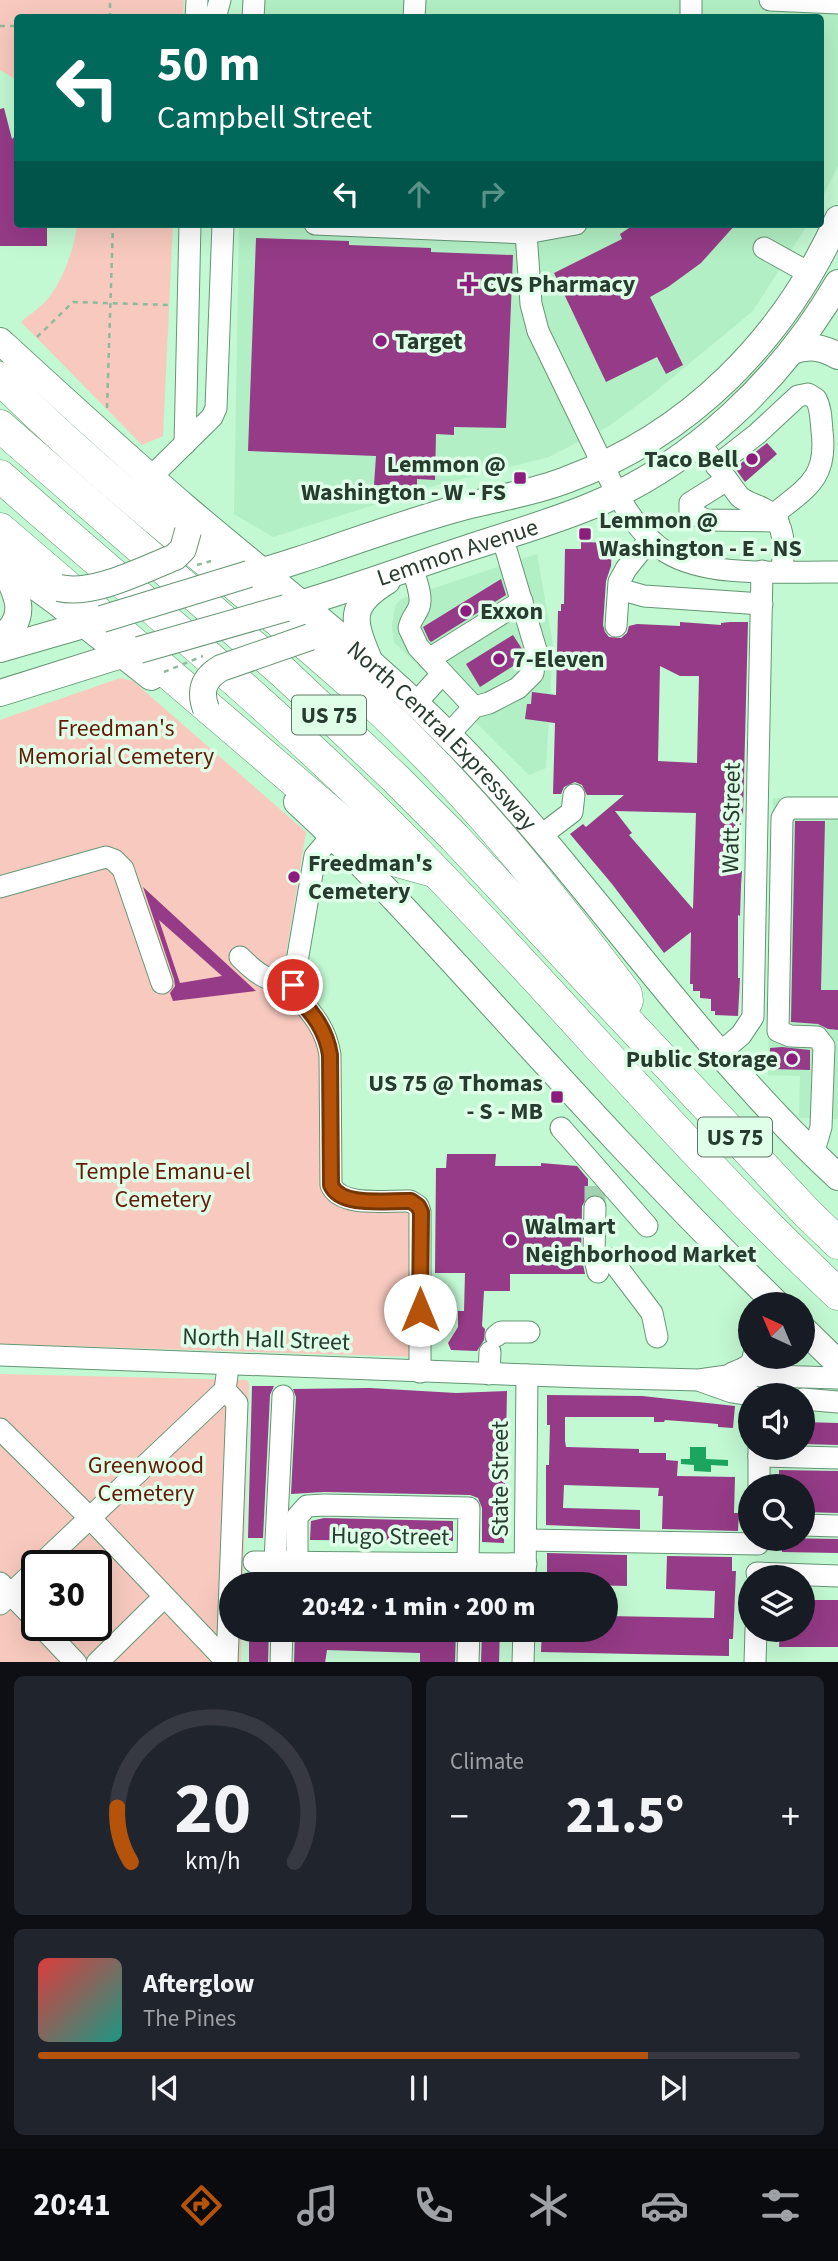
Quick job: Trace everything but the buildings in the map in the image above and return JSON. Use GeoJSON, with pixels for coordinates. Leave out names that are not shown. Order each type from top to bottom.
{"type":"FeatureCollection","features":[{"type":"Feature","properties":{"kind":"highway"},"geometry":{"type":"LineString","coordinates":[[0,378],[64,438],[375,705],[440,768],[525,864],[626,994],[633,1030]]}},
{"type":"Feature","properties":{"kind":"highway","name":"US 75"},"geometry":{"type":"LineString","coordinates":[[0,426],[340,725],[454,837],[633,1030],[838,1243]]}},
{"type":"Feature","properties":{"kind":"highway","name":"US 75"},"geometry":{"type":"LineString","coordinates":[[0,476],[254,696],[345,780],[436,871],[679,1136],[838,1294]]}},
{"type":"Feature","properties":{"kind":"highway"},"geometry":{"type":"LineString","coordinates":[[0,529],[383,858],[436,871]]}},
{"type":"Feature","properties":{"kind":"main road","name":"Lemmon Avenue"},"geometry":{"type":"LineString","coordinates":[[0,649],[256,573],[449,510],[529,492],[603,466],[645,444],[675,424],[728,379],[765,340],[809,277],[838,219]]}},
{"type":"Feature","properties":{"kind":"main road"},"geometry":{"type":"LineString","coordinates":[[836,293],[827,293],[828,275],[838,248]]}},
{"type":"Feature","properties":{"kind":"main road"},"geometry":{"type":"LineString","coordinates":[[765,383],[769,357],[796,324],[806,303],[809,277]]}},
{"type":"Feature","properties":{"kind":"main road","name":"Lemmon Avenue"},"geometry":{"type":"LineString","coordinates":[[0,693],[293,606],[590,506],[617,494],[699,442],[723,423],[765,383],[836,293]]}},
{"type":"Feature","properties":{"kind":"main road","name":"North Central Expressway"},"geometry":{"type":"LineString","coordinates":[[0,341],[151,477],[186,519],[256,573],[293,606],[346,641],[416,703],[481,769],[720,1053],[813,1154],[838,1177]]}},
{"type":"Feature","properties":{"kind":"main road"},"geometry":{"type":"LineString","coordinates":[[792,351],[805,346],[819,348],[838,356]]}},
{"type":"Feature","properties":{"kind":"main road"},"geometry":{"type":"LineString","coordinates":[[1,562],[59,588],[77,591],[101,585],[175,557],[183,549],[186,519]]}},
{"type":"Feature","properties":{"kind":"main road"},"geometry":{"type":"LineString","coordinates":[[1,562],[94,622],[131,652],[333,835],[665,1191],[765,1292]]}},
{"type":"Feature","properties":{"kind":"main road"},"geometry":{"type":"LineString","coordinates":[[0,638],[15,624],[19,608],[14,588],[1,562]]}},
{"type":"Feature","properties":{"kind":"main road"},"geometry":{"type":"LineString","coordinates":[[370,661],[357,626],[361,603],[367,594],[408,568]]}},
{"type":"Feature","properties":{"kind":"main road"},"geometry":{"type":"LineString","coordinates":[[226,738],[206,709],[202,690],[209,675],[221,668],[310,637],[346,641]]}},
{"type":"Feature","properties":{"kind":"main road"},"geometry":{"type":"LineString","coordinates":[[738,1266],[752,1292]]}},
{"type":"Feature","properties":{"kind":"main road"},"geometry":{"type":"LineString","coordinates":[[819,1339],[838,1363]]}},
{"type":"Feature","properties":{"kind":"street"},"geometry":{"type":"LineString","coordinates":[[770,0],[838,3]]}},
{"type":"Feature","properties":{"kind":"street"},"geometry":{"type":"LineString","coordinates":[[185,444],[180,298],[189,228]]}},
{"type":"Feature","properties":{"kind":"street"},"geometry":{"type":"LineString","coordinates":[[151,477],[212,417],[216,408],[223,228]]}},
{"type":"Feature","properties":{"kind":"street"},"geometry":{"type":"LineString","coordinates":[[409,228],[526,233],[554,228]]}},
{"type":"Feature","properties":{"kind":"street"},"geometry":{"type":"LineString","coordinates":[[526,233],[531,304],[538,331],[617,494],[628,513],[650,539],[667,552],[691,563],[727,569],[838,572]]}},
{"type":"Feature","properties":{"kind":"street"},"geometry":{"type":"LineString","coordinates":[[764,248],[800,268],[809,277]]}},
{"type":"Feature","properties":{"kind":"street"},"geometry":{"type":"LineString","coordinates":[[180,298],[221,290]]}},
{"type":"Feature","properties":{"kind":"street"},"geometry":{"type":"LineString","coordinates":[[808,394],[819,403],[823,444],[819,473],[776,518],[705,520],[690,511],[690,503],[798,396],[808,394]]}},
{"type":"Feature","properties":{"kind":"street"},"geometry":{"type":"LineString","coordinates":[[699,442],[744,501],[767,510],[776,518]]}},
{"type":"Feature","properties":{"kind":"street","name":"Watt Street"},"geometry":{"type":"LineString","coordinates":[[720,1053],[741,1035],[753,1017],[762,604],[783,539],[776,518]]}},
{"type":"Feature","properties":{"kind":"street"},"geometry":{"type":"LineString","coordinates":[[447,735],[474,707],[489,704],[518,688],[533,673],[536,650],[502,536]]}},
{"type":"Feature","properties":{"kind":"street"},"geometry":{"type":"LineString","coordinates":[[616,626],[619,582],[650,539]]}},
{"type":"Feature","properties":{"kind":"street"},"geometry":{"type":"LineString","coordinates":[[687,599],[691,563]]}},
{"type":"Feature","properties":{"kind":"street"},"geometry":{"type":"LineString","coordinates":[[408,568],[418,591],[419,606],[409,628],[418,648],[474,707]]}},
{"type":"Feature","properties":{"kind":"street"},"geometry":{"type":"LineString","coordinates":[[619,589],[644,596],[762,604]]}},
{"type":"Feature","properties":{"kind":"street"},"geometry":{"type":"LineString","coordinates":[[416,703],[435,667],[522,601]]}},
{"type":"Feature","properties":{"kind":"street"},"geometry":{"type":"LineString","coordinates":[[539,837],[572,812],[575,795]]}},
{"type":"Feature","properties":{"kind":"street"},"geometry":{"type":"LineString","coordinates":[[813,1154],[821,1127],[831,1059],[817,1038],[790,1036],[778,1031],[782,818],[788,808],[838,808]]}},
{"type":"Feature","properties":{"kind":"street"},"geometry":{"type":"LineString","coordinates":[[333,835],[315,856],[294,992],[324,1030],[328,1042],[331,1185],[335,1192],[347,1200],[414,1202],[421,1212],[420,1372]]}},
{"type":"Feature","properties":{"kind":"street"},"geometry":{"type":"LineString","coordinates":[[0,887],[106,857],[114,860],[123,869],[162,983]]}},
{"type":"Feature","properties":{"kind":"street"},"geometry":{"type":"LineString","coordinates":[[240,957],[259,975],[275,982],[293,985]]}},
{"type":"Feature","properties":{"kind":"street"},"geometry":{"type":"LineString","coordinates":[[561,1128],[595,1186],[647,1226]]}},
{"type":"Feature","properties":{"kind":"street"},"geometry":{"type":"LineString","coordinates":[[813,1154],[838,1136]]}},
{"type":"Feature","properties":{"kind":"street"},"geometry":{"type":"LineString","coordinates":[[595,1186],[594,1255],[652,1313],[657,1337]]}},
{"type":"Feature","properties":{"kind":"street"},"geometry":{"type":"LineString","coordinates":[[489,1374],[493,1344],[501,1332],[528,1332]]}},
{"type":"Feature","properties":{"kind":"street","name":"North Hall Street"},"geometry":{"type":"LineString","coordinates":[[0,1355],[699,1380],[738,1384]]}},
{"type":"Feature","properties":{"kind":"street"},"geometry":{"type":"LineString","coordinates":[[56,1550],[225,1390],[229,1363]]}},
{"type":"Feature","properties":{"kind":"street","name":"State Street"},"geometry":{"type":"LineString","coordinates":[[525,1572],[527,1375]]}},
{"type":"Feature","properties":{"kind":"street","name":"North Hall Street"},"geometry":{"type":"LineString","coordinates":[[770,1383],[838,1378]]}},
{"type":"Feature","properties":{"kind":"street"},"geometry":{"type":"LineString","coordinates":[[225,1390],[237,1403],[227,1662]]}},
{"type":"Feature","properties":{"kind":"street"},"geometry":{"type":"LineString","coordinates":[[280,1572],[277,1561],[283,1395]]}},
{"type":"Feature","properties":{"kind":"street"},"geometry":{"type":"LineString","coordinates":[[815,1400],[838,1402]]}},
{"type":"Feature","properties":{"kind":"street"},"geometry":{"type":"LineString","coordinates":[[4,1441],[90,1518],[227,1662]]}},
{"type":"Feature","properties":{"kind":"street"},"geometry":{"type":"LineString","coordinates":[[815,1456],[838,1458]]}},
{"type":"Feature","properties":{"kind":"street"},"geometry":{"type":"LineString","coordinates":[[277,1561],[297,1517],[307,1506],[324,1505],[469,1507],[468,1563]]}},
{"type":"Feature","properties":{"kind":"street"},"geometry":{"type":"LineString","coordinates":[[815,1525],[838,1526]]}},
{"type":"Feature","properties":{"kind":"street"},"geometry":{"type":"LineString","coordinates":[[526,1540],[738,1541]]}},
{"type":"Feature","properties":{"kind":"street","name":"Hugo Street"},"geometry":{"type":"LineString","coordinates":[[277,1561],[468,1563],[515,1572]]}},
{"type":"Feature","properties":{"kind":"street"},"geometry":{"type":"LineString","coordinates":[[815,1576],[838,1576]]}},
{"type":"Feature","properties":{"kind":"street"},"geometry":{"type":"LineString","coordinates":[[21,1580],[4,1594],[21,1608]]}},
{"type":"Feature","properties":{"kind":"street"},"geometry":{"type":"LineString","coordinates":[[97,1662],[164,1597]]}},
{"type":"Feature","properties":{"kind":"street"},"geometry":{"type":"LineString","coordinates":[[56,1641],[76,1662]]}},
{"type":"Feature","properties":{"kind":"street"},"geometry":{"type":"LineString","coordinates":[[281,1662],[282,1642]]}},
{"type":"Feature","properties":{"kind":"street"},"geometry":{"type":"LineString","coordinates":[[468,1662],[469,1642]]}},
{"type":"Feature","properties":{"kind":"street"},"geometry":{"type":"LineString","coordinates":[[523,1662],[524,1642]]}},
{"type":"Feature","properties":{"kind":"street"},"geometry":{"type":"LineString","coordinates":[[755,1662],[756,1642]]}},
{"type":"Feature","properties":{"kind":"path"},"geometry":{"type":"LineString","coordinates":[[107,408],[113,228]]}},
{"type":"Feature","properties":{"kind":"path"},"geometry":{"type":"LineString","coordinates":[[37,337],[73,302],[111,303],[180,298]]}},
{"type":"Feature","properties":{"kind":"shaded area"},"geometry":{"type":"Polygon","coordinates":[[[242,0],[838,0],[838,166],[824,194],[824,14],[242,14],[242,0]]]}},
{"type":"Feature","properties":{"kind":"shaded area"},"geometry":{"type":"Polygon","coordinates":[[[239,228],[805,228],[753,311],[650,396],[609,426],[549,457],[437,485],[273,537],[234,514],[239,228]]]}},
{"type":"Feature","properties":{"kind":"shaded area"},"geometry":{"type":"Polygon","coordinates":[[[537,554],[553,645],[546,768],[529,775],[394,642],[392,625],[395,606],[401,599],[537,554]]]}},
{"type":"Feature","properties":{"kind":"shaded area"},"geometry":{"type":"Polygon","coordinates":[[[773,798],[838,799],[838,1119],[799,1118],[800,1076],[768,1075],[773,798]]]}},
{"type":"Feature","properties":{"kind":"shaded area"},"geometry":{"type":"Polygon","coordinates":[[[690,1447],[706,1447],[706,1459],[728,1460],[728,1466],[711,1465],[711,1472],[694,1471],[694,1465],[681,1464],[681,1459],[690,1459],[690,1447]]]}},
{"type":"Feature","properties":{"kind":"green space"},"geometry":{"type":"Polygon","coordinates":[[[0,0],[184,0],[183,14],[14,14],[14,78],[0,70],[0,0]]]}},
{"type":"Feature","properties":{"kind":"green space"},"geometry":{"type":"Polygon","coordinates":[[[76,228],[173,228],[163,436],[142,445],[21,322],[50,296],[68,262],[76,228]]]}},
{"type":"Feature","properties":{"kind":"green space","name":"Temple Emanu-el Cemetery"},"geometry":{"type":"Polygon","coordinates":[[[120,678],[133,681],[306,832],[284,967],[322,1040],[327,1189],[413,1208],[417,1357],[0,1344],[0,720],[120,678]]]}},
{"type":"Feature","properties":{"kind":"green space","name":"Greenwood Cemetery"},"geometry":{"type":"Polygon","coordinates":[[[0,1374],[247,1380],[243,1572],[219,1572],[219,1642],[242,1642],[241,1662],[0,1662],[0,1374]]]}},
{"type":"Feature","properties":{"kind":"tunnel"},"geometry":{"type":"LineString","coordinates":[[595,1186],[595,1207]]}},
{"type":"Feature","properties":{"kind":"place","name":"CVS Pharmacy"},"geometry":{"type":"Point","coordinates":[469,284]}},
{"type":"Feature","properties":{"kind":"place","name":"Target"},"geometry":{"type":"Point","coordinates":[381,341]}},
{"type":"Feature","properties":{"kind":"place","name":"Taco Bell"},"geometry":{"type":"Point","coordinates":[752,459]}},
{"type":"Feature","properties":{"kind":"place","name":"Lemmon @ Washington - W - FS"},"geometry":{"type":"Point","coordinates":[520,478]}},
{"type":"Feature","properties":{"kind":"place","name":"Lemmon @ Washington - E - NS"},"geometry":{"type":"Point","coordinates":[585,534]}},
{"type":"Feature","properties":{"kind":"place","name":"Exxon"},"geometry":{"type":"Point","coordinates":[466,611]}},
{"type":"Feature","properties":{"kind":"place","name":"7-Eleven"},"geometry":{"type":"Point","coordinates":[499,659]}},
{"type":"Feature","properties":{"kind":"place","name":"Freedman's Cemetery"},"geometry":{"type":"Point","coordinates":[294,877]}},
{"type":"Feature","properties":{"kind":"place","name":"Public Storage"},"geometry":{"type":"Point","coordinates":[792,1059]}},
{"type":"Feature","properties":{"kind":"place","name":"US 75 @ Thomas - S - MB"},"geometry":{"type":"Point","coordinates":[557,1097]}},
{"type":"Feature","properties":{"kind":"place","name":"Walmart Neighborhood Market"},"geometry":{"type":"Point","coordinates":[511,1240]}},
{"type":"Feature","properties":{"kind":"route"},"geometry":{"type":"LineString","coordinates":[[293,985],[294,992],[324,1030],[328,1042],[331,1185],[339,1196],[347,1200],[411,1201],[418,1206],[421,1212],[420,1310]]}},
{"type":"Feature","properties":{"kind":"park label","name":"Freedman's Memorial Cemetery"},"geometry":{"type":"Point","coordinates":[116,742]}}]}
